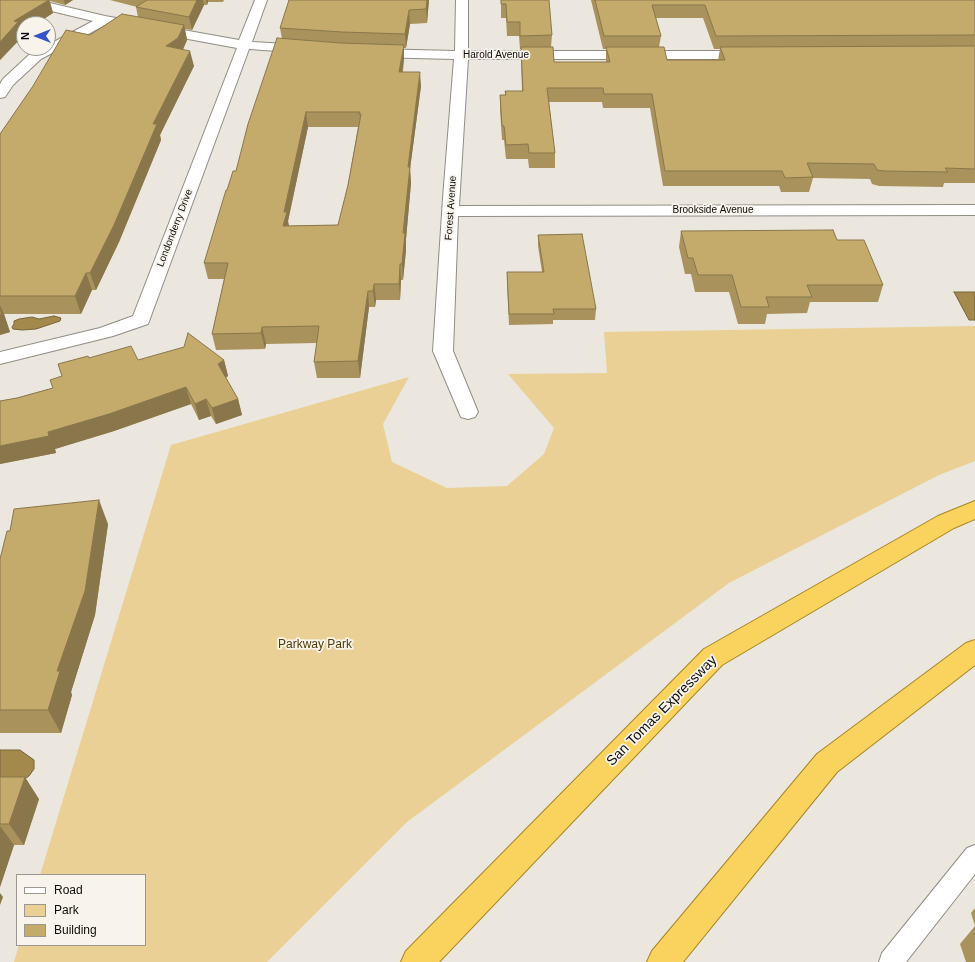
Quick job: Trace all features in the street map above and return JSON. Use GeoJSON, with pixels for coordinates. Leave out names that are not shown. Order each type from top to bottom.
{"type":"FeatureCollection","features":[{"type":"Feature","properties":{"kind":"highway","name":"San Tomas Expressway"},"geometry":{"type":"LineString","coordinates":[[417,962],[713,657],[946,522],[975,510]]}},
{"type":"Feature","properties":{"kind":"highway"},"geometry":{"type":"LineString","coordinates":[[663,962],[827,763],[975,651]]}},
{"type":"Feature","properties":{"kind":"street"},"geometry":{"type":"LineString","coordinates":[[22,0],[105,20],[244,45],[320,50]]}},
{"type":"Feature","properties":{"kind":"street","name":"Londonderry Drive"},"geometry":{"type":"LineString","coordinates":[[0,358],[106,332],[141,320],[261,0]]}},
{"type":"Feature","properties":{"kind":"street","name":"Forest Avenue"},"geometry":{"type":"LineString","coordinates":[[462,0],[462,55],[443,351],[468,412]]}},
{"type":"Feature","properties":{"kind":"street"},"geometry":{"type":"LineString","coordinates":[[0,94],[8,82],[36,56],[105,20]]}},
{"type":"Feature","properties":{"kind":"street","name":"Harold Avenue"},"geometry":{"type":"LineString","coordinates":[[359,53],[462,55],[761,55]]}},
{"type":"Feature","properties":{"kind":"street","name":"Brookside Avenue"},"geometry":{"type":"LineString","coordinates":[[451,210],[975,210]]}},
{"type":"Feature","properties":{"kind":"lane"},"geometry":{"type":"LineString","coordinates":[[890,962],[975,856]]}},
{"type":"Feature","properties":{"kind":"green space","name":"Parkway Park"},"geometry":{"type":"Polygon","coordinates":[[[975,326],[975,461],[939,475],[729,583],[407,822],[267,962],[14,962],[19,946],[146,946],[146,874],[40,874],[171,445],[409,377],[383,424],[392,462],[447,488],[507,486],[544,454],[554,428],[508,374],[607,373],[604,332],[975,326]]]}},
{"type":"Feature","properties":{"kind":"shaded area"},"geometry":{"type":"Polygon","coordinates":[[[954,292],[975,292],[975,320],[969,320],[954,292]]]}},
{"type":"Feature","properties":{"kind":"shaded area"},"geometry":{"type":"Polygon","coordinates":[[[54,316],[61,318],[60,321],[36,329],[22,330],[13,329],[12,327],[14,321],[19,319],[32,317],[39,319],[54,316]]]}},
{"type":"Feature","properties":{"kind":"shaded area"},"geometry":{"type":"Polygon","coordinates":[[[0,750],[20,750],[34,760],[34,769],[29,776],[20,782],[0,780],[0,750]]]}},
{"type":"Feature","properties":{"kind":"building"},"geometry":{"type":"Polygon","coordinates":[[[0,0],[49,0],[22,16],[16,16],[16,20],[14,21],[16,22],[16,24],[0,42],[0,0]]]}},
{"type":"Feature","properties":{"kind":"building"},"geometry":{"type":"Polygon","coordinates":[[[147,0],[197,0],[189,17],[136,7],[147,0]]]}},
{"type":"Feature","properties":{"kind":"building"},"geometry":{"type":"Polygon","coordinates":[[[289,0],[427,0],[426,9],[409,10],[405,34],[280,28],[289,0]]]}},
{"type":"Feature","properties":{"kind":"building"},"geometry":{"type":"Polygon","coordinates":[[[501,0],[549,0],[552,35],[520,36],[520,22],[507,22],[506,4],[501,4],[501,0]]]}},
{"type":"Feature","properties":{"kind":"building"},"geometry":{"type":"Polygon","coordinates":[[[595,0],[975,0],[975,35],[716,36],[705,5],[652,5],[661,36],[604,36],[595,0]]]}},
{"type":"Feature","properties":{"kind":"building"},"geometry":{"type":"Polygon","coordinates":[[[122,14],[184,25],[178,38],[166,46],[190,51],[153,124],[157,124],[114,225],[90,273],[86,273],[75,296],[0,296],[0,134],[33,86],[51,56],[56,56],[56,47],[66,30],[90,35],[122,14]]]}},
{"type":"Feature","properties":{"kind":"building"},"geometry":{"type":"Polygon","coordinates":[[[277,38],[341,43],[404,45],[399,72],[420,72],[408,167],[410,167],[403,233],[405,233],[402,264],[400,264],[399,284],[374,284],[373,291],[368,291],[358,361],[314,362],[319,326],[262,327],[261,333],[212,334],[228,263],[204,263],[226,190],[233,171],[236,171],[248,124],[277,38]],[[306,112],[284,212],[287,212],[283,226],[338,225],[348,185],[361,114],[359,114],[360,112],[306,112]]]}},
{"type":"Feature","properties":{"kind":"building"},"geometry":{"type":"Polygon","coordinates":[[[975,46],[975,169],[945,168],[948,172],[884,171],[877,170],[874,164],[807,163],[813,177],[785,178],[782,171],[665,171],[652,94],[604,94],[603,88],[547,88],[555,153],[529,153],[528,144],[506,145],[504,126],[502,126],[500,95],[506,95],[505,91],[523,91],[521,47],[553,47],[554,62],[610,62],[606,47],[664,47],[667,60],[725,60],[720,47],[975,46]]]}},
{"type":"Feature","properties":{"kind":"building"},"geometry":{"type":"Polygon","coordinates":[[[833,230],[837,240],[864,240],[883,285],[807,285],[812,297],[766,297],[769,307],[741,307],[732,275],[698,275],[693,258],[688,258],[681,231],[833,230]]]}},
{"type":"Feature","properties":{"kind":"building"},"geometry":{"type":"Polygon","coordinates":[[[582,234],[596,309],[553,309],[554,314],[509,314],[507,272],[544,272],[538,235],[582,234]]]}},
{"type":"Feature","properties":{"kind":"building"},"geometry":{"type":"Polygon","coordinates":[[[188,333],[224,360],[218,364],[238,399],[212,408],[206,399],[195,404],[186,387],[109,414],[48,432],[49,436],[0,446],[0,401],[53,388],[50,380],[62,376],[58,364],[88,356],[89,358],[131,346],[138,360],[184,347],[188,333]]]}},
{"type":"Feature","properties":{"kind":"building"},"geometry":{"type":"Polygon","coordinates":[[[99,500],[85,591],[57,671],[60,671],[48,710],[0,710],[0,559],[7,531],[10,531],[14,509],[99,500]]]}},
{"type":"Feature","properties":{"kind":"building"},"geometry":{"type":"Polygon","coordinates":[[[0,777],[25,777],[9,824],[0,824],[0,777]]]}}]}
